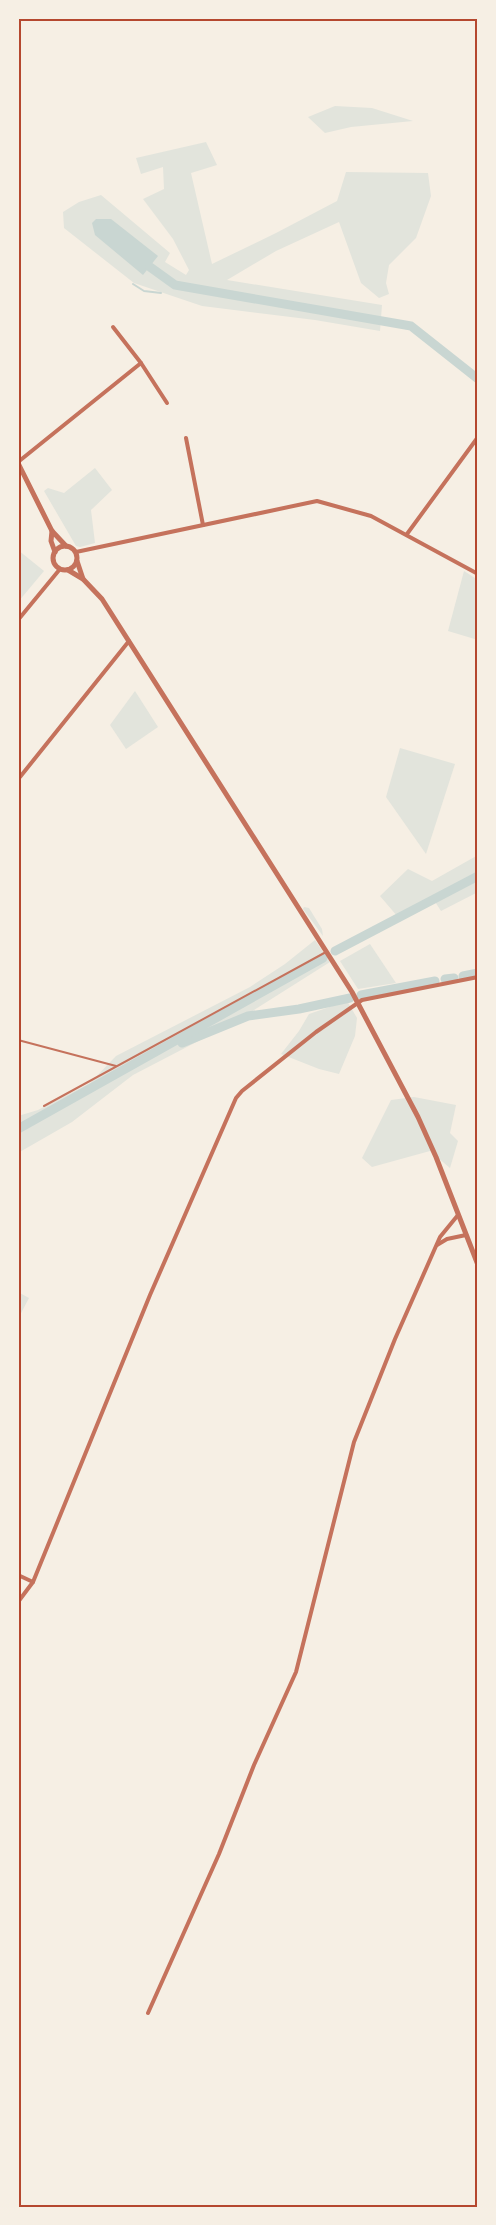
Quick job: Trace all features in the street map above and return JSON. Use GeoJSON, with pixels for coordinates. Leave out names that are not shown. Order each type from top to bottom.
{"type":"FeatureCollection","features":[{"type":"Feature","properties":{"kind":"street"},"geometry":{"type":"LineString","coordinates":[[113,327],[141,363],[167,403]]}},
{"type":"Feature","properties":{"kind":"street"},"geometry":{"type":"LineString","coordinates":[[141,363],[18,463],[23,478],[52,531],[66,546],[76,552],[317,501],[371,516],[478,574]]}},
{"type":"Feature","properties":{"kind":"street"},"geometry":{"type":"LineString","coordinates":[[407,534],[478,437]]}},
{"type":"Feature","properties":{"kind":"street"},"geometry":{"type":"LineString","coordinates":[[186,438],[203,525]]}},
{"type":"Feature","properties":{"kind":"street"},"geometry":{"type":"LineString","coordinates":[[52,531],[54,563],[60,569],[68,570],[83,579],[102,599],[358,1002],[418,1117],[478,1265]]}},
{"type":"Feature","properties":{"kind":"street"},"geometry":{"type":"LineString","coordinates":[[55,552],[66,546]]}},
{"type":"Feature","properties":{"kind":"street"},"geometry":{"type":"LineString","coordinates":[[76,552],[83,579]]}},
{"type":"Feature","properties":{"kind":"street"},"geometry":{"type":"LineString","coordinates":[[68,570],[74,567],[77,561]]}},
{"type":"Feature","properties":{"kind":"street"},"geometry":{"type":"LineString","coordinates":[[18,620],[60,569]]}},
{"type":"Feature","properties":{"kind":"street"},"geometry":{"type":"LineString","coordinates":[[18,776],[20,777],[129,641]]}},
{"type":"Feature","properties":{"kind":"street"},"geometry":{"type":"LineString","coordinates":[[18,1602],[33,1582],[150,1296],[236,1098],[316,1032],[362,1000],[478,977]]}},
{"type":"Feature","properties":{"kind":"street"},"geometry":{"type":"LineString","coordinates":[[148,2013],[219,1854],[254,1765],[296,1672],[354,1442],[395,1339],[440,1237],[458,1215]]}},
{"type":"Feature","properties":{"kind":"street"},"geometry":{"type":"LineString","coordinates":[[436,1246],[447,1239],[466,1235]]}},
{"type":"Feature","properties":{"kind":"street"},"geometry":{"type":"LineString","coordinates":[[18,1575],[33,1582]]}},
{"type":"Feature","properties":{"kind":"lane"},"geometry":{"type":"LineString","coordinates":[[44,1106],[326,952]]}},
{"type":"Feature","properties":{"kind":"lane"},"geometry":{"type":"LineString","coordinates":[[18,1040],[116,1066]]}},
{"type":"Feature","properties":{"kind":"shaded area"},"geometry":{"type":"Polygon","coordinates":[[[335,106],[372,108],[413,121],[351,127],[325,133],[308,117],[335,106]]]}},
{"type":"Feature","properties":{"kind":"shaded area"},"geometry":{"type":"Polygon","coordinates":[[[206,142],[217,165],[191,173],[212,264],[337,201],[346,172],[428,173],[431,196],[416,238],[389,265],[386,283],[389,294],[379,298],[361,283],[339,222],[276,251],[227,280],[382,305],[380,331],[315,320],[202,306],[134,283],[64,228],[63,212],[79,202],[101,195],[170,253],[165,262],[186,275],[189,270],[173,239],[143,199],[164,189],[163,167],[141,174],[136,158],[206,142]]]}},
{"type":"Feature","properties":{"kind":"shaded area"},"geometry":{"type":"Polygon","coordinates":[[[96,219],[111,219],[158,256],[143,275],[95,235],[92,223],[96,219]]]}},
{"type":"Feature","properties":{"kind":"shaded area"},"geometry":{"type":"Polygon","coordinates":[[[95,468],[112,490],[91,510],[95,543],[80,547],[76,546],[44,491],[48,488],[64,493],[95,468]]]}},
{"type":"Feature","properties":{"kind":"shaded area"},"geometry":{"type":"Polygon","coordinates":[[[18,550],[44,571],[18,602],[18,550]]]}},
{"type":"Feature","properties":{"kind":"shaded area"},"geometry":{"type":"Polygon","coordinates":[[[464,571],[478,580],[478,640],[448,631],[464,571]]]}},
{"type":"Feature","properties":{"kind":"shaded area"},"geometry":{"type":"Polygon","coordinates":[[[135,691],[158,727],[126,749],[110,725],[135,691]]]}},
{"type":"Feature","properties":{"kind":"shaded area"},"geometry":{"type":"Polygon","coordinates":[[[400,748],[455,764],[426,854],[386,797],[400,748]]]}},
{"type":"Feature","properties":{"kind":"shaded area"},"geometry":{"type":"Polygon","coordinates":[[[478,855],[478,892],[441,911],[432,897],[398,917],[380,896],[408,869],[432,881],[478,855]]]}},
{"type":"Feature","properties":{"kind":"shaded area"},"geometry":{"type":"Polygon","coordinates":[[[304,907],[309,908],[322,929],[323,936],[303,909],[304,907]]]}},
{"type":"Feature","properties":{"kind":"shaded area"},"geometry":{"type":"Polygon","coordinates":[[[315,940],[330,962],[235,1022],[133,1075],[72,1122],[18,1153],[18,1116],[38,1110],[90,1083],[116,1056],[250,987],[285,964],[315,940]]]}},
{"type":"Feature","properties":{"kind":"shaded area"},"geometry":{"type":"Polygon","coordinates":[[[370,944],[396,983],[358,989],[340,961],[370,944]]]}},
{"type":"Feature","properties":{"kind":"shaded area"},"geometry":{"type":"Polygon","coordinates":[[[347,1001],[357,1018],[355,1036],[339,1074],[281,1054],[309,1014],[347,1001]]]}},
{"type":"Feature","properties":{"kind":"shaded area"},"geometry":{"type":"Polygon","coordinates":[[[414,1097],[456,1105],[450,1133],[458,1141],[450,1168],[430,1151],[372,1167],[362,1158],[391,1100],[414,1097]]]}},
{"type":"Feature","properties":{"kind":"shaded area"},"geometry":{"type":"Polygon","coordinates":[[[18,1292],[29,1298],[18,1319],[18,1292]]]}},
{"type":"Feature","properties":{"kind":"waterway"},"geometry":{"type":"LineString","coordinates":[[150,267],[175,285],[411,326],[478,379]]}},
{"type":"Feature","properties":{"kind":"waterway"},"geometry":{"type":"LineString","coordinates":[[133,284],[144,291],[161,293]]}},
{"type":"Feature","properties":{"kind":"waterway"},"geometry":{"type":"LineString","coordinates":[[335,951],[478,876]]}},
{"type":"Feature","properties":{"kind":"waterway"},"geometry":{"type":"LineString","coordinates":[[18,1129],[323,958]]}},
{"type":"Feature","properties":{"kind":"waterway"},"geometry":{"type":"LineString","coordinates":[[463,976],[478,973]]}},
{"type":"Feature","properties":{"kind":"waterway"},"geometry":{"type":"LineString","coordinates":[[445,979],[454,978]]}},
{"type":"Feature","properties":{"kind":"waterway"},"geometry":{"type":"LineString","coordinates":[[361,995],[435,981]]}},
{"type":"Feature","properties":{"kind":"waterway"},"geometry":{"type":"LineString","coordinates":[[182,1043],[248,1016],[299,1009],[350,998]]}}]}
